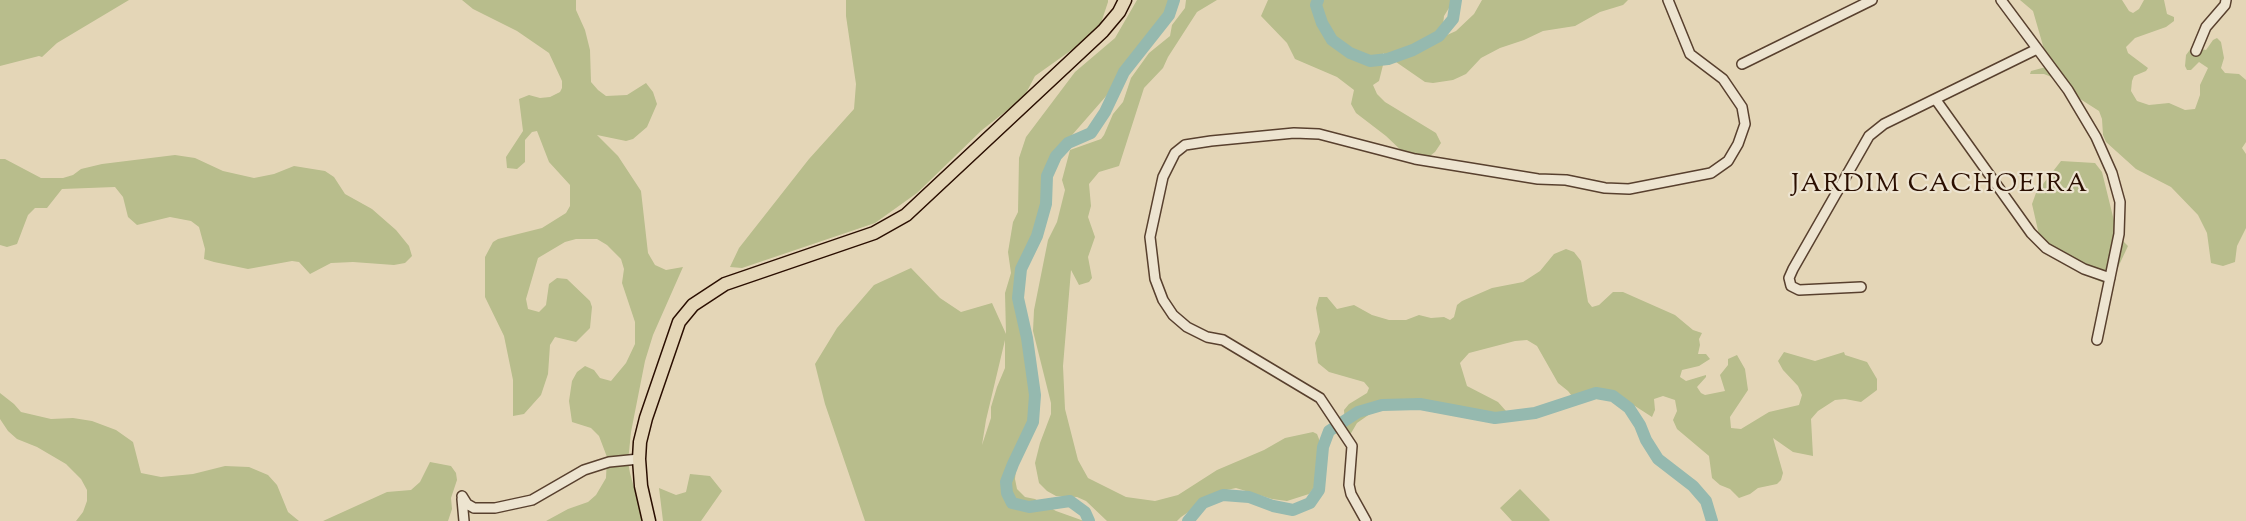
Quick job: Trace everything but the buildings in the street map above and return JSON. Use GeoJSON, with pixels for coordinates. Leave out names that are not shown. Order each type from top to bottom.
{"type":"FeatureCollection","features":[{"type":"Feature","properties":{"kind":"main road"},"geometry":{"type":"LineString","coordinates":[[649,521],[641,486],[640,442],[679,322],[693,305],[725,284],[874,233],[906,215],[1103,31],[1119,12],[1125,0]]}},
{"type":"Feature","properties":{"kind":"street"},"geometry":{"type":"LineString","coordinates":[[1366,521],[1351,494],[1349,485],[1352,446],[1320,398],[1223,340],[1207,337],[1187,327],[1173,315],[1163,300],[1155,279],[1150,237],[1163,177],[1175,153],[1185,144],[1294,133],[1319,134],[1415,159],[1538,179],[1566,180],[1605,188],[1629,189],[1712,173],[1728,161],[1738,144],[1745,124],[1742,107],[1723,79],[1690,54],[1668,0]]}},
{"type":"Feature","properties":{"kind":"street"},"geometry":{"type":"LineString","coordinates":[[1742,64],[1872,0]]}},
{"type":"Feature","properties":{"kind":"street"},"geometry":{"type":"LineString","coordinates":[[2001,0],[2068,90],[2096,136],[2112,173],[2120,202],[2119,234],[2097,340]]}},
{"type":"Feature","properties":{"kind":"street"},"geometry":{"type":"LineString","coordinates":[[2196,51],[2206,27],[2225,5],[2226,0]]}},
{"type":"Feature","properties":{"kind":"street"},"geometry":{"type":"LineString","coordinates":[[1861,287],[1799,290],[1791,286],[1790,279],[1793,269],[1869,135],[1884,124],[2037,48]]}},
{"type":"Feature","properties":{"kind":"street"},"geometry":{"type":"LineString","coordinates":[[1936,100],[2046,248],[2066,260],[2110,278]]}},
{"type":"Feature","properties":{"kind":"street"},"geometry":{"type":"LineString","coordinates":[[464,521],[468,511],[474,508],[495,508],[532,500],[584,470],[609,462],[639,459]]}},
{"type":"Feature","properties":{"kind":"street"},"geometry":{"type":"LineString","coordinates":[[464,521],[462,496],[467,504],[474,508]]}},
{"type":"Feature","properties":{"kind":"green space"},"geometry":{"type":"Polygon","coordinates":[[[0,0],[129,0],[57,43],[42,57],[0,66],[0,0]]]}},
{"type":"Feature","properties":{"kind":"green space"},"geometry":{"type":"Polygon","coordinates":[[[462,0],[576,0],[576,10],[585,30],[590,50],[591,82],[606,96],[627,95],[646,83],[653,92],[657,104],[647,127],[633,139],[626,141],[597,135],[618,156],[641,191],[648,253],[655,265],[666,270],[683,267],[653,335],[645,361],[631,432],[628,462],[643,521],[546,521],[568,509],[588,502],[596,495],[606,478],[607,457],[599,436],[591,428],[572,422],[569,401],[572,381],[577,372],[585,366],[594,370],[600,378],[611,381],[626,363],[635,344],[635,322],[622,283],[624,269],[621,259],[607,245],[597,239],[576,239],[565,242],[538,258],[526,299],[528,309],[539,312],[546,305],[549,284],[557,278],[567,279],[590,301],[592,307],[590,328],[576,342],[555,337],[550,345],[548,374],[541,395],[524,414],[513,416],[513,380],[504,336],[485,297],[485,257],[493,242],[498,239],[542,228],[566,213],[570,206],[570,185],[549,162],[537,131],[532,132],[525,140],[525,162],[517,169],[507,168],[506,157],[523,131],[519,99],[529,95],[540,98],[550,97],[560,92],[562,81],[549,53],[517,31],[473,9],[462,0]]]}},
{"type":"Feature","properties":{"kind":"green space"},"geometry":{"type":"Polygon","coordinates":[[[846,0],[1108,0],[1108,2],[1100,26],[1080,44],[1035,76],[1024,97],[982,130],[917,193],[875,223],[742,268],[730,267],[739,248],[809,159],[854,109],[856,84],[846,16],[846,0]]]}},
{"type":"Feature","properties":{"kind":"green space"},"geometry":{"type":"Polygon","coordinates":[[[1137,0],[1175,0],[1162,28],[1138,51],[1135,63],[1052,158],[1046,170],[1050,197],[1047,215],[1033,253],[1023,271],[1023,325],[1034,377],[1034,410],[1031,430],[1016,469],[1017,489],[1025,497],[1035,499],[1056,511],[1084,521],[865,521],[825,404],[815,364],[837,328],[874,285],[911,268],[940,298],[961,312],[992,303],[1006,334],[1005,293],[1011,273],[1008,252],[1013,222],[1018,212],[1019,158],[1026,137],[1075,72],[1115,38],[1137,0]],[[1005,340],[982,445],[991,418],[991,407],[1005,368],[1005,340]]]}},
{"type":"Feature","properties":{"kind":"green space"},"geometry":{"type":"Polygon","coordinates":[[[1186,0],[1217,0],[1197,12],[1163,68],[1144,88],[1119,166],[1099,172],[1089,184],[1091,206],[1088,217],[1095,237],[1088,257],[1092,278],[1089,282],[1079,285],[1071,270],[1063,366],[1065,409],[1078,460],[1088,478],[1126,497],[1155,501],[1178,495],[1217,470],[1264,450],[1285,438],[1313,432],[1319,439],[1319,476],[1318,482],[1309,494],[1287,501],[1236,488],[1222,491],[1177,521],[1107,521],[1086,501],[1077,497],[1056,496],[1039,483],[1035,463],[1051,414],[1051,403],[1033,331],[1034,310],[1048,240],[1057,222],[1065,190],[1062,180],[1070,150],[1101,139],[1113,114],[1123,102],[1131,78],[1149,53],[1170,36],[1172,25],[1185,8],[1186,0]]]}},
{"type":"Feature","properties":{"kind":"green space"},"geometry":{"type":"Polygon","coordinates":[[[1268,0],[1454,0],[1444,16],[1443,26],[1447,35],[1456,31],[1474,14],[1482,0],[1628,0],[1623,5],[1600,12],[1575,26],[1543,31],[1500,48],[1481,58],[1466,74],[1453,80],[1425,82],[1383,53],[1384,61],[1379,81],[1373,85],[1377,94],[1385,102],[1436,133],[1441,143],[1426,159],[1405,154],[1356,113],[1351,104],[1354,90],[1337,77],[1295,59],[1287,43],[1261,16],[1268,0]]]}},
{"type":"Feature","properties":{"kind":"green space"},"geometry":{"type":"Polygon","coordinates":[[[2020,0],[2122,0],[2133,13],[2139,9],[2144,0],[2164,0],[2167,14],[2174,17],[2174,21],[2166,27],[2135,38],[2126,47],[2128,53],[2148,68],[2134,76],[2131,91],[2137,101],[2149,105],[2169,103],[2185,110],[2195,109],[2200,95],[2200,85],[2208,68],[2199,62],[2191,70],[2187,70],[2186,55],[2192,47],[2206,50],[2213,40],[2217,38],[2221,42],[2224,58],[2221,68],[2225,73],[2239,74],[2246,80],[2246,142],[2242,148],[2246,154],[2246,228],[2237,246],[2235,262],[2223,266],[2211,263],[2207,233],[2198,215],[2171,187],[2136,169],[2106,142],[2099,111],[2054,78],[2044,74],[2030,74],[2031,71],[2046,67],[2048,63],[2033,11],[2020,0]]]}},
{"type":"Feature","properties":{"kind":"green space"},"geometry":{"type":"Polygon","coordinates":[[[175,155],[195,158],[223,171],[254,178],[274,174],[294,166],[325,171],[334,177],[345,194],[372,209],[396,230],[409,246],[412,256],[405,263],[394,265],[331,263],[310,274],[299,262],[292,261],[248,269],[214,262],[204,259],[205,249],[199,227],[191,221],[170,217],[137,225],[128,217],[123,197],[115,187],[62,189],[47,208],[35,208],[28,215],[17,244],[7,247],[0,245],[0,159],[5,159],[41,178],[63,178],[81,169],[102,164],[175,155]]]}},
{"type":"Feature","properties":{"kind":"green space"},"geometry":{"type":"Polygon","coordinates":[[[2061,161],[2095,163],[2102,172],[2116,229],[2128,246],[2113,278],[2104,283],[2092,278],[2076,264],[2042,248],[2032,204],[2036,193],[2061,161]]]}},
{"type":"Feature","properties":{"kind":"green space"},"geometry":{"type":"Polygon","coordinates":[[[1566,249],[1574,252],[1581,261],[1588,302],[1592,307],[1599,305],[1613,292],[1623,292],[1675,315],[1693,330],[1702,333],[1699,339],[1698,354],[1706,354],[1710,359],[1699,366],[1682,370],[1680,377],[1686,381],[1706,375],[1697,387],[1701,393],[1705,395],[1725,391],[1720,375],[1728,365],[1728,359],[1737,355],[1745,369],[1748,390],[1730,417],[1731,428],[1741,429],[1769,412],[1799,405],[1802,395],[1798,386],[1778,361],[1784,352],[1815,361],[1844,352],[1845,355],[1867,362],[1877,379],[1877,390],[1861,402],[1835,400],[1818,411],[1811,419],[1813,456],[1793,452],[1773,438],[1783,473],[1781,480],[1777,484],[1758,488],[1739,498],[1730,489],[1720,485],[1712,478],[1709,456],[1677,429],[1673,420],[1677,411],[1675,400],[1663,396],[1654,399],[1655,410],[1652,417],[1635,406],[1611,396],[1575,400],[1558,383],[1537,346],[1527,340],[1469,353],[1460,363],[1467,386],[1498,402],[1506,411],[1508,419],[1492,420],[1434,404],[1406,402],[1377,409],[1357,423],[1350,435],[1345,425],[1344,410],[1349,404],[1367,393],[1369,388],[1364,382],[1329,372],[1318,363],[1315,343],[1320,332],[1316,308],[1319,297],[1327,297],[1337,309],[1354,305],[1372,315],[1389,320],[1406,320],[1419,315],[1431,318],[1444,317],[1450,320],[1454,317],[1457,305],[1462,301],[1492,288],[1523,282],[1540,271],[1554,254],[1566,249]]]}},
{"type":"Feature","properties":{"kind":"green space"},"geometry":{"type":"Polygon","coordinates":[[[0,393],[21,412],[51,419],[73,418],[92,421],[116,430],[133,442],[141,473],[161,477],[193,474],[225,466],[249,467],[268,475],[277,485],[288,512],[299,521],[76,521],[87,501],[87,490],[81,479],[66,464],[37,447],[17,439],[8,431],[0,419],[0,393]]]}},
{"type":"Feature","properties":{"kind":"green space"},"geometry":{"type":"Polygon","coordinates":[[[430,462],[451,466],[456,473],[457,480],[451,498],[452,509],[448,521],[323,521],[387,492],[411,490],[420,482],[430,462]]]}},
{"type":"Feature","properties":{"kind":"green space"},"geometry":{"type":"Polygon","coordinates":[[[690,474],[710,476],[722,491],[701,521],[663,521],[659,488],[676,495],[686,492],[690,474]]]}},
{"type":"Feature","properties":{"kind":"green space"},"geometry":{"type":"Polygon","coordinates":[[[1520,489],[1549,521],[1512,521],[1500,508],[1520,489]]]}},
{"type":"Feature","properties":{"kind":"waterway"},"geometry":{"type":"LineString","coordinates":[[1089,521],[1085,512],[1070,501],[1029,507],[1012,503],[1007,493],[1006,482],[1033,422],[1035,395],[1027,338],[1018,298],[1021,269],[1037,236],[1046,204],[1047,176],[1056,156],[1068,143],[1091,133],[1105,112],[1124,72],[1169,15],[1174,0]]}},
{"type":"Feature","properties":{"kind":"waterway"},"geometry":{"type":"LineString","coordinates":[[1318,0],[1316,5],[1322,23],[1332,40],[1350,53],[1370,61],[1388,59],[1413,50],[1439,36],[1453,19],[1456,0]]}},
{"type":"Feature","properties":{"kind":"waterway"},"geometry":{"type":"LineString","coordinates":[[1188,521],[1203,503],[1223,495],[1249,497],[1273,506],[1293,510],[1310,503],[1319,490],[1323,447],[1329,431],[1358,412],[1382,405],[1420,404],[1495,418],[1535,413],[1596,393],[1613,396],[1629,408],[1658,459],[1693,486],[1706,501],[1712,521]]}},
{"type":"Feature","properties":{"kind":"district","name":"JARDIM CACHOEIRA"},"geometry":{"type":"Point","coordinates":[1940,187]}}]}
